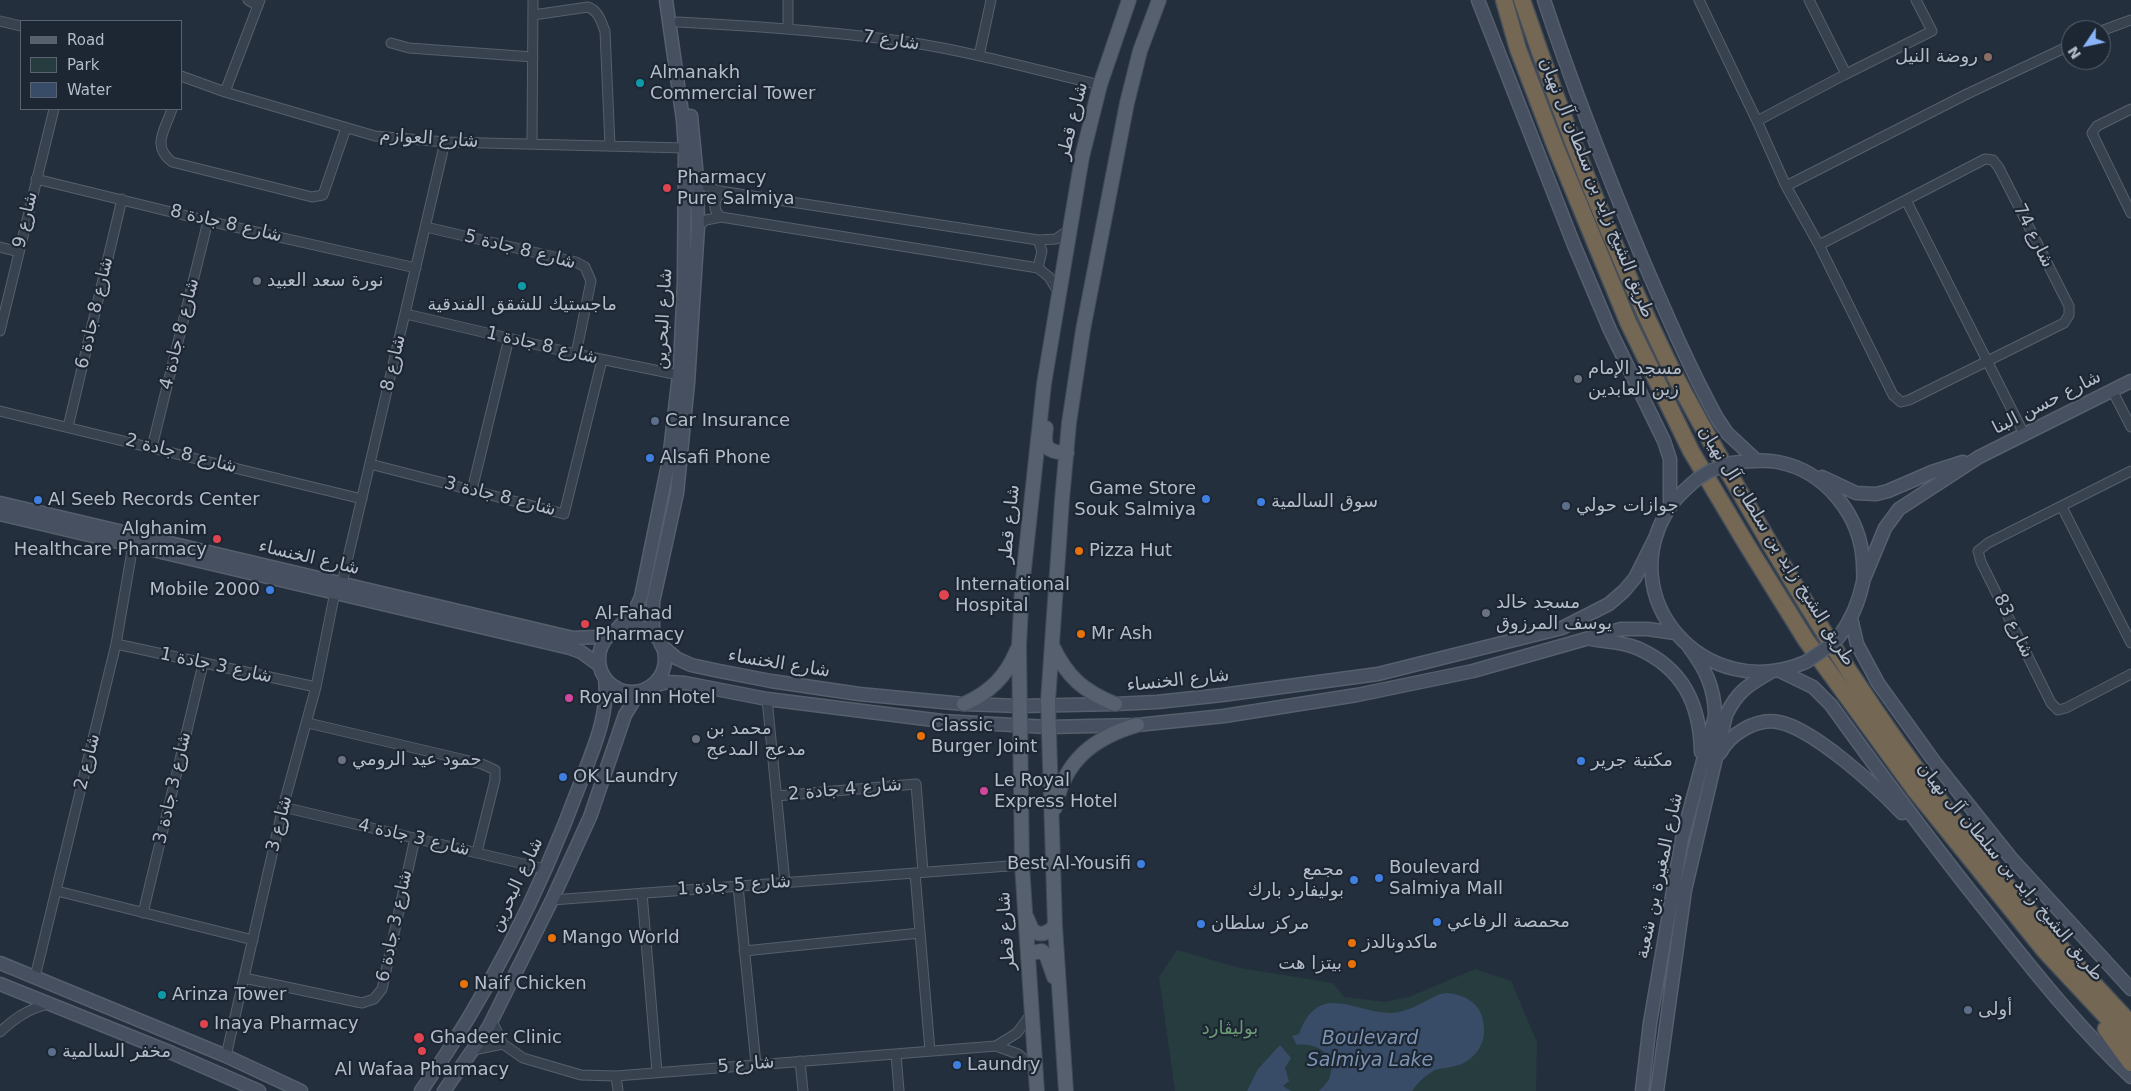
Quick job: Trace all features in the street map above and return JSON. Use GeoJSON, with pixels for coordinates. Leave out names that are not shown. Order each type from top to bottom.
{"type":"FeatureCollection","features":[{"type":"Feature","properties":{"kind":"highway"},"geometry":{"type":"LineString","coordinates":[[1493,0],[1518,49]]}},
{"type":"Feature","properties":{"kind":"highway","name":"طريق الشيخ زايد بن سلطان آل نهيان"},"geometry":{"type":"LineString","coordinates":[[1504,0],[1518,49],[1556,148],[1628,322],[1691,451],[1806,640],[1914,790],[2045,950],[2131,1043]]}},
{"type":"Feature","properties":{"kind":"highway","name":"طريق الشيخ زايد بن سلطان آل نهيان"},"geometry":{"type":"LineString","coordinates":[[1522,0],[1558,106],[1600,212],[1666,359],[1708,438],[1786,573],[1848,670],[1945,808],[2067,956],[2131,1024]]}},
{"type":"Feature","properties":{"kind":"highway"},"geometry":{"type":"LineString","coordinates":[[2045,950],[2131,1063]]}},
{"type":"Feature","properties":{"kind":"highway"},"geometry":{"type":"LineString","coordinates":[[2067,956],[2131,1009]]}},
{"type":"Feature","properties":{"kind":"main road","name":"شارع قطر"},"geometry":{"type":"LineString","coordinates":[[1037,1091],[1022,865],[1019,645],[1023,579],[1044,384],[1072,227],[1082,157],[1100,85],[1129,0]]}},
{"type":"Feature","properties":{"kind":"main road"},"geometry":{"type":"LineString","coordinates":[[1066,1091],[1055,926],[1048,706],[1068,423],[1083,330],[1127,103],[1140,51],[1159,0]]}},
{"type":"Feature","properties":{"kind":"main road"},"geometry":{"type":"LineString","coordinates":[[1044,384],[1050,397],[1044,440],[1046,447],[1051,451],[1067,453]]}},
{"type":"Feature","properties":{"kind":"main road"},"geometry":{"type":"LineString","coordinates":[[1051,643],[1061,664],[1075,681],[1094,695],[1115,704]]}},
{"type":"Feature","properties":{"kind":"main road"},"geometry":{"type":"LineString","coordinates":[[964,704],[983,695],[999,681],[1012,664],[1019,645]]}},
{"type":"Feature","properties":{"kind":"main road"},"geometry":{"type":"LineString","coordinates":[[1052,831],[1056,805],[1063,782],[1076,761],[1093,744],[1114,732],[1137,725]]}},
{"type":"Feature","properties":{"kind":"main road"},"geometry":{"type":"LineString","coordinates":[[1024,905],[1029,927],[1035,933],[1048,933],[1055,926]]}},
{"type":"Feature","properties":{"kind":"main road"},"geometry":{"type":"LineString","coordinates":[[1028,958],[1031,953],[1037,951],[1042,951],[1048,957],[1061,994]]}},
{"type":"Feature","properties":{"kind":"street"},"geometry":{"type":"LineString","coordinates":[[225,92],[259,3],[248,0]]}},
{"type":"Feature","properties":{"kind":"street"},"geometry":{"type":"LineString","coordinates":[[532,144],[533,0]]}},
{"type":"Feature","properties":{"kind":"street","name":"شارع البحرين"},"geometry":{"type":"LineString","coordinates":[[614,631],[636,608],[641,597],[669,460],[679,375],[686,224],[685,148],[666,0]]}},
{"type":"Feature","properties":{"kind":"street","name":"شارع البحرين"},"geometry":{"type":"LineString","coordinates":[[657,640],[653,602],[677,493],[683,444],[698,226],[694,143],[674,0]]}},
{"type":"Feature","properties":{"kind":"street"},"geometry":{"type":"LineString","coordinates":[[788,0],[788,28]]}},
{"type":"Feature","properties":{"kind":"street"},"geometry":{"type":"LineString","coordinates":[[979,56],[991,0]]}},
{"type":"Feature","properties":{"kind":"street"},"geometry":{"type":"LineString","coordinates":[[1478,0],[1574,246],[1610,330],[1664,441],[1670,459],[1670,507]]}},
{"type":"Feature","properties":{"kind":"street"},"geometry":{"type":"LineString","coordinates":[[1544,0],[1568,72],[1612,186],[1669,318],[1718,418],[1728,433],[1756,460]]}},
{"type":"Feature","properties":{"kind":"street","name":"شارع 74"},"geometry":{"type":"LineString","coordinates":[[1699,0],[1786,186],[1819,245],[1893,395],[1901,402],[1909,400],[2064,323],[2069,314],[2069,306],[1999,168],[1993,160],[1985,159],[1819,245]]}},
{"type":"Feature","properties":{"kind":"street"},"geometry":{"type":"LineString","coordinates":[[1809,0],[1846,74]]}},
{"type":"Feature","properties":{"kind":"street"},"geometry":{"type":"LineString","coordinates":[[1757,121],[1932,31],[1916,0]]}},
{"type":"Feature","properties":{"kind":"street"},"geometry":{"type":"LineString","coordinates":[[533,15],[588,7],[592,8],[599,17],[605,31],[610,146]]}},
{"type":"Feature","properties":{"kind":"street"},"geometry":{"type":"LineString","coordinates":[[2111,27],[2131,20]]}},
{"type":"Feature","properties":{"kind":"street"},"geometry":{"type":"LineString","coordinates":[[0,21],[20,26]]}},
{"type":"Feature","properties":{"kind":"street","name":"شارع 7"},"geometry":{"type":"LineString","coordinates":[[678,22],[788,28],[909,43],[979,56],[1100,85]]}},
{"type":"Feature","properties":{"kind":"street"},"geometry":{"type":"LineString","coordinates":[[391,43],[409,48],[533,57]]}},
{"type":"Feature","properties":{"kind":"street"},"geometry":{"type":"LineString","coordinates":[[1786,186],[1967,94],[2061,50]]}},
{"type":"Feature","properties":{"kind":"street","name":"شارع العوازم"},"geometry":{"type":"LineString","coordinates":[[182,77],[225,92],[376,136],[445,142],[685,148]]}},
{"type":"Feature","properties":{"kind":"street"},"geometry":{"type":"LineString","coordinates":[[2131,109],[2097,126],[2092,133],[2131,213]]}},
{"type":"Feature","properties":{"kind":"street","name":"شارع 9"},"geometry":{"type":"LineString","coordinates":[[0,331],[54,110]]}},
{"type":"Feature","properties":{"kind":"street"},"geometry":{"type":"LineString","coordinates":[[172,110],[160,142],[160,150],[172,162],[312,197],[323,195],[346,128]]}},
{"type":"Feature","properties":{"kind":"street","name":"شارع 8"},"geometry":{"type":"LineString","coordinates":[[338,588],[362,499],[445,142]]}},
{"type":"Feature","properties":{"kind":"street"},"geometry":{"type":"LineString","coordinates":[[696,178],[702,185],[713,190],[1038,240],[1056,239],[1072,227]]}},
{"type":"Feature","properties":{"kind":"street","name":"شارع 8 جادة 8"},"geometry":{"type":"LineString","coordinates":[[36,179],[208,221],[416,268]]}},
{"type":"Feature","properties":{"kind":"street"},"geometry":{"type":"LineString","coordinates":[[721,217],[715,210],[715,200],[721,193],[726,192]]}},
{"type":"Feature","properties":{"kind":"street","name":"شارع 8 جادة 6"},"geometry":{"type":"LineString","coordinates":[[68,427],[122,199]]}},
{"type":"Feature","properties":{"kind":"street"},"geometry":{"type":"LineString","coordinates":[[1906,200],[2024,434]]}},
{"type":"Feature","properties":{"kind":"street"},"geometry":{"type":"LineString","coordinates":[[698,226],[706,220],[721,217],[1038,268],[1054,282],[1060,296]]}},
{"type":"Feature","properties":{"kind":"street","name":"شارع 8 جادة 4"},"geometry":{"type":"LineString","coordinates":[[152,447],[208,221]]}},
{"type":"Feature","properties":{"kind":"street","name":"شارع 8 جادة 5"},"geometry":{"type":"LineString","coordinates":[[426,227],[576,262],[585,267],[591,276],[591,286],[576,354]]}},
{"type":"Feature","properties":{"kind":"street"},"geometry":{"type":"LineString","coordinates":[[1038,240],[1042,251],[1038,268]]}},
{"type":"Feature","properties":{"kind":"street"},"geometry":{"type":"LineString","coordinates":[[0,247],[19,252]]}},
{"type":"Feature","properties":{"kind":"street","name":"شارع 8 جادة 1"},"geometry":{"type":"LineString","coordinates":[[406,314],[602,360],[679,375]]}},
{"type":"Feature","properties":{"kind":"street"},"geometry":{"type":"LineString","coordinates":[[472,490],[509,338]]}},
{"type":"Feature","properties":{"kind":"street","name":"شارع 8 جادة 3"},"geometry":{"type":"LineString","coordinates":[[370,464],[564,514],[602,360]]}},
{"type":"Feature","properties":{"kind":"street","name":"شارع حسن البنا"},"geometry":{"type":"LineString","coordinates":[[1775,672],[1806,662],[1838,638],[1851,618],[1863,581],[1885,528],[1899,509],[1979,457],[2131,381]]}},
{"type":"Feature","properties":{"kind":"street"},"geometry":{"type":"LineString","coordinates":[[2112,390],[2131,427]]}},
{"type":"Feature","properties":{"kind":"street","name":"شارع 8 جادة 2"},"geometry":{"type":"LineString","coordinates":[[0,411],[362,499]]}},
{"type":"Feature","properties":{"kind":"street","name":"شارع حسن البنا"},"geometry":{"type":"LineString","coordinates":[[1799,468],[1856,493],[1876,494],[1888,491],[1932,472],[1979,457]]}},
{"type":"Feature","properties":{"kind":"street"},"geometry":{"type":"LineString","coordinates":[[1863,581],[1862,546],[1850,514],[1828,487],[1799,468],[1778,462],[1756,460],[1732,463],[1697,479],[1682,492],[1670,507],[1657,534],[1652,560],[1654,586],[1662,610],[1675,633],[1689,647],[1713,663],[1740,672],[1775,672],[1813,687],[1831,705],[1935,848],[2037,976],[2106,1054],[2131,1077]]}},
{"type":"Feature","properties":{"kind":"street","name":"شارع 83"},"geometry":{"type":"LineString","coordinates":[[2131,471],[1988,543],[1978,551],[1981,562],[2050,703],[2058,710],[2066,708],[2131,674]]}},
{"type":"Feature","properties":{"kind":"street","name":"شارع الخنساء"},"geometry":{"type":"LineString","coordinates":[[0,503],[570,648],[581,652],[599,665]]}},
{"type":"Feature","properties":{"kind":"street"},"geometry":{"type":"LineString","coordinates":[[2062,507],[2131,642]]}},
{"type":"Feature","properties":{"kind":"street","name":"شارع الخنساء"},"geometry":{"type":"LineString","coordinates":[[0,514],[133,545],[574,638],[595,637],[614,631]]}},
{"type":"Feature","properties":{"kind":"street","name":"شارع الخنساء"},"geometry":{"type":"LineString","coordinates":[[657,640],[676,658],[691,665],[771,682],[859,694],[964,704],[1020,706],[1157,702],[1378,674],[1562,628],[1609,604],[1624,591],[1635,578],[1657,534]]}},
{"type":"Feature","properties":{"kind":"street","name":"شارع 2"},"geometry":{"type":"LineString","coordinates":[[35,977],[116,644],[133,545]]}},
{"type":"Feature","properties":{"kind":"street","name":"شارع 3"},"geometry":{"type":"LineString","coordinates":[[226,1056],[283,807],[308,723],[338,588]]}},
{"type":"Feature","properties":{"kind":"street"},"geometry":{"type":"LineString","coordinates":[[1851,618],[1857,644],[1878,683],[1936,764],[2011,858],[2131,989]]}},
{"type":"Feature","properties":{"kind":"street"},"geometry":{"type":"LineString","coordinates":[[636,626],[657,640],[664,654],[662,672],[644,689],[620,690],[605,678],[599,665],[601,647],[614,631],[636,626]]}},
{"type":"Feature","properties":{"kind":"street","name":"شارع الخنساء"},"geometry":{"type":"LineString","coordinates":[[644,689],[667,682],[684,683],[767,699],[942,721],[1048,727],[1137,725],[1224,716],[1357,695],[1473,671],[1621,629],[1648,629],[1675,633]]}},
{"type":"Feature","properties":{"kind":"street"},"geometry":{"type":"LineString","coordinates":[[1589,639],[1636,648],[1665,664],[1685,686],[1696,708],[1701,737],[1702,768]]}},
{"type":"Feature","properties":{"kind":"street","name":"شارع 3 جادة 1"},"geometry":{"type":"LineString","coordinates":[[116,644],[316,687]]}},
{"type":"Feature","properties":{"kind":"street","name":"شارع المغيرة بن شعبة"},"geometry":{"type":"LineString","coordinates":[[1642,1091],[1650,1023],[1682,839],[1715,716],[1715,700],[1710,681],[1701,663],[1689,647]]}},
{"type":"Feature","properties":{"kind":"street","name":"شارع 3 جادة 3"},"geometry":{"type":"LineString","coordinates":[[143,913],[202,664]]}},
{"type":"Feature","properties":{"kind":"street","name":"شارع المغيرة بن شعبة"},"geometry":{"type":"LineString","coordinates":[[1657,1091],[1685,890],[1726,715],[1734,699],[1752,683],[1775,672]]}},
{"type":"Feature","properties":{"kind":"street","name":"شارع البحرين"},"geometry":{"type":"LineString","coordinates":[[421,1091],[468,1020],[497,968],[545,869],[573,803],[601,725],[606,706],[605,678]]}},
{"type":"Feature","properties":{"kind":"street","name":"شارع البحرين"},"geometry":{"type":"LineString","coordinates":[[444,1091],[492,1021],[552,900],[590,817],[625,715],[644,689]]}},
{"type":"Feature","properties":{"kind":"street"},"geometry":{"type":"LineString","coordinates":[[767,699],[785,883]]}},
{"type":"Feature","properties":{"kind":"street"},"geometry":{"type":"LineString","coordinates":[[1714,764],[1723,747],[1744,729],[1761,723],[1778,722],[1808,734],[1827,747],[1898,809],[1935,848]]}},
{"type":"Feature","properties":{"kind":"street"},"geometry":{"type":"LineString","coordinates":[[308,723],[482,764],[495,770],[495,780],[478,852]]}},
{"type":"Feature","properties":{"kind":"street","name":"شارع 4 جادة 2"},"geometry":{"type":"LineString","coordinates":[[776,796],[916,784],[919,873]]}},
{"type":"Feature","properties":{"kind":"street"},"geometry":{"type":"LineString","coordinates":[[573,803],[578,801],[586,804],[590,817]]}},
{"type":"Feature","properties":{"kind":"street","name":"شارع 3 جادة 4"},"geometry":{"type":"LineString","coordinates":[[283,807],[545,869]]}},
{"type":"Feature","properties":{"kind":"street","name":"شارع 3 جادة 6"},"geometry":{"type":"LineString","coordinates":[[244,978],[362,1003],[374,999],[382,989],[414,838]]}},
{"type":"Feature","properties":{"kind":"street","name":"شارع 5 جادة 1"},"geometry":{"type":"LineString","coordinates":[[552,900],[1022,865]]}},
{"type":"Feature","properties":{"kind":"street"},"geometry":{"type":"LineString","coordinates":[[919,873],[920,933],[930,1051]]}},
{"type":"Feature","properties":{"kind":"street"},"geometry":{"type":"LineString","coordinates":[[738,886],[756,1064]]}},
{"type":"Feature","properties":{"kind":"street"},"geometry":{"type":"LineString","coordinates":[[57,891],[253,940]]}},
{"type":"Feature","properties":{"kind":"street"},"geometry":{"type":"LineString","coordinates":[[642,893],[657,1072]]}},
{"type":"Feature","properties":{"kind":"street"},"geometry":{"type":"LineString","coordinates":[[744,951],[920,933]]}},
{"type":"Feature","properties":{"kind":"street"},"geometry":{"type":"LineString","coordinates":[[0,963],[226,1056],[301,1091]]}},
{"type":"Feature","properties":{"kind":"street"},"geometry":{"type":"LineString","coordinates":[[0,984],[172,1053],[259,1091]]}},
{"type":"Feature","properties":{"kind":"street"},"geometry":{"type":"LineString","coordinates":[[0,1032],[26,1011],[49,1003]]}},
{"type":"Feature","properties":{"kind":"street","name":"شارع 5"},"geometry":{"type":"LineString","coordinates":[[996,1046],[1017,1033],[1031,1014]]}},
{"type":"Feature","properties":{"kind":"street","name":"شارع 5"},"geometry":{"type":"LineString","coordinates":[[492,1021],[503,1044],[523,1058],[581,1075],[616,1076],[996,1046],[1018,1054],[1036,1069]]}},
{"type":"Feature","properties":{"kind":"street"},"geometry":{"type":"LineString","coordinates":[[473,1050],[503,1044]]}},
{"type":"Feature","properties":{"kind":"street"},"geometry":{"type":"LineString","coordinates":[[896,1054],[899,1091]]}},
{"type":"Feature","properties":{"kind":"street"},"geometry":{"type":"LineString","coordinates":[[800,1061],[803,1091]]}},
{"type":"Feature","properties":{"kind":"street"},"geometry":{"type":"LineString","coordinates":[[616,1076],[618,1091]]}},
{"type":"Feature","properties":{"kind":"green space","name":"بوليڤارد"},"geometry":{"type":"Polygon","coordinates":[[[1177,950],[1240,968],[1333,983],[1344,997],[1385,1002],[1409,997],[1475,969],[1511,981],[1537,1042],[1536,1091],[1175,1091],[1159,977],[1177,950]]]}},
{"type":"Feature","properties":{"kind":"water","name":"Boulevard Salmiya Lake"},"geometry":{"type":"Polygon","coordinates":[[[1447,993],[1469,1000],[1478,1008],[1483,1018],[1484,1036],[1482,1042],[1476,1053],[1466,1062],[1435,1070],[1422,1079],[1412,1091],[1319,1091],[1329,1079],[1331,1064],[1329,1057],[1319,1048],[1297,1045],[1292,1036],[1299,1034],[1307,1018],[1317,1008],[1327,1004],[1339,1003],[1377,1012],[1391,1013],[1411,1008],[1440,994],[1447,993]]]}},
{"type":"Feature","properties":{"kind":"water","name":"Boulevard Salmiya Lake"},"geometry":{"type":"Polygon","coordinates":[[[1280,1045],[1291,1058],[1285,1068],[1289,1081],[1283,1086],[1291,1091],[1247,1091],[1258,1069],[1280,1045]]]}},
{"type":"Feature","properties":{"kind":"place","name":"روضة النيل"},"geometry":{"type":"Point","coordinates":[1988,57]}},
{"type":"Feature","properties":{"kind":"place","name":"Almanakh Commercial Tower"},"geometry":{"type":"Point","coordinates":[640,83]}},
{"type":"Feature","properties":{"kind":"place","name":"Pharmacy Pure Salmiya"},"geometry":{"type":"Point","coordinates":[667,188]}},
{"type":"Feature","properties":{"kind":"place","name":"نورة سعد العبيد"},"geometry":{"type":"Point","coordinates":[257,281]}},
{"type":"Feature","properties":{"kind":"place","name":"ماجستيك للشقق الفندقية"},"geometry":{"type":"Point","coordinates":[522,286]}},
{"type":"Feature","properties":{"kind":"place","name":"مسجد الإمام زين العابدين"},"geometry":{"type":"Point","coordinates":[1578,379]}},
{"type":"Feature","properties":{"kind":"place","name":"Car Insurance"},"geometry":{"type":"Point","coordinates":[655,421]}},
{"type":"Feature","properties":{"kind":"place","name":"Alsafi Phone"},"geometry":{"type":"Point","coordinates":[650,458]}},
{"type":"Feature","properties":{"kind":"place","name":"Game Store Souk Salmiya"},"geometry":{"type":"Point","coordinates":[1206,499]}},
{"type":"Feature","properties":{"kind":"place","name":"Al Seeb Records Center"},"geometry":{"type":"Point","coordinates":[38,500]}},
{"type":"Feature","properties":{"kind":"place","name":"سوق السالمية"},"geometry":{"type":"Point","coordinates":[1261,502]}},
{"type":"Feature","properties":{"kind":"place","name":"جوازات حولي"},"geometry":{"type":"Point","coordinates":[1566,506]}},
{"type":"Feature","properties":{"kind":"place","name":"Alghanim Healthcare Pharmacy"},"geometry":{"type":"Point","coordinates":[217,539]}},
{"type":"Feature","properties":{"kind":"place","name":"Pizza Hut"},"geometry":{"type":"Point","coordinates":[1079,551]}},
{"type":"Feature","properties":{"kind":"place","name":"Mobile 2000"},"geometry":{"type":"Point","coordinates":[270,590]}},
{"type":"Feature","properties":{"kind":"place","name":"International Hospital"},"geometry":{"type":"Point","coordinates":[944,595]}},
{"type":"Feature","properties":{"kind":"place","name":"مسجد خالد يوسف المرزوق"},"geometry":{"type":"Point","coordinates":[1486,613]}},
{"type":"Feature","properties":{"kind":"place","name":"Al-Fahad Pharmacy"},"geometry":{"type":"Point","coordinates":[585,624]}},
{"type":"Feature","properties":{"kind":"place","name":"Mr Ash"},"geometry":{"type":"Point","coordinates":[1081,634]}},
{"type":"Feature","properties":{"kind":"place","name":"Royal Inn Hotel"},"geometry":{"type":"Point","coordinates":[569,698]}},
{"type":"Feature","properties":{"kind":"place","name":"Classic Burger Joint"},"geometry":{"type":"Point","coordinates":[921,736]}},
{"type":"Feature","properties":{"kind":"place","name":"محمد بن مدعج المدعج"},"geometry":{"type":"Point","coordinates":[696,739]}},
{"type":"Feature","properties":{"kind":"place","name":"حمود عيد الرومي"},"geometry":{"type":"Point","coordinates":[342,760]}},
{"type":"Feature","properties":{"kind":"place","name":"مكتبة جرير"},"geometry":{"type":"Point","coordinates":[1581,761]}},
{"type":"Feature","properties":{"kind":"place","name":"OK Laundry"},"geometry":{"type":"Point","coordinates":[563,777]}},
{"type":"Feature","properties":{"kind":"place","name":"Le Royal Express Hotel"},"geometry":{"type":"Point","coordinates":[984,791]}},
{"type":"Feature","properties":{"kind":"place","name":"Best Al-Yousifi"},"geometry":{"type":"Point","coordinates":[1141,864]}},
{"type":"Feature","properties":{"kind":"place","name":"Boulevard Salmiya Mall"},"geometry":{"type":"Point","coordinates":[1379,878]}},
{"type":"Feature","properties":{"kind":"place","name":"مجمع بوليفارد بارك"},"geometry":{"type":"Point","coordinates":[1354,880]}},
{"type":"Feature","properties":{"kind":"place","name":"محمصة الرفاعي"},"geometry":{"type":"Point","coordinates":[1437,922]}},
{"type":"Feature","properties":{"kind":"place","name":"مركز سلطان"},"geometry":{"type":"Point","coordinates":[1201,924]}},
{"type":"Feature","properties":{"kind":"place","name":"Mango World"},"geometry":{"type":"Point","coordinates":[552,938]}},
{"type":"Feature","properties":{"kind":"place","name":"ماكدونالدز"},"geometry":{"type":"Point","coordinates":[1352,943]}},
{"type":"Feature","properties":{"kind":"place","name":"بيتزا هت"},"geometry":{"type":"Point","coordinates":[1352,964]}},
{"type":"Feature","properties":{"kind":"place","name":"Naif Chicken"},"geometry":{"type":"Point","coordinates":[464,984]}},
{"type":"Feature","properties":{"kind":"place","name":"Arinza Tower"},"geometry":{"type":"Point","coordinates":[162,995]}},
{"type":"Feature","properties":{"kind":"place","name":"أولى"},"geometry":{"type":"Point","coordinates":[1968,1010]}},
{"type":"Feature","properties":{"kind":"place","name":"Inaya Pharmacy"},"geometry":{"type":"Point","coordinates":[204,1024]}},
{"type":"Feature","properties":{"kind":"place","name":"Ghadeer Clinic"},"geometry":{"type":"Point","coordinates":[419,1038]}},
{"type":"Feature","properties":{"kind":"place","name":"Al Wafaa Pharmacy"},"geometry":{"type":"Point","coordinates":[422,1051]}},
{"type":"Feature","properties":{"kind":"place","name":"مخفر السالمية"},"geometry":{"type":"Point","coordinates":[52,1052]}},
{"type":"Feature","properties":{"kind":"place","name":"Laundry"},"geometry":{"type":"Point","coordinates":[957,1065]}}]}
